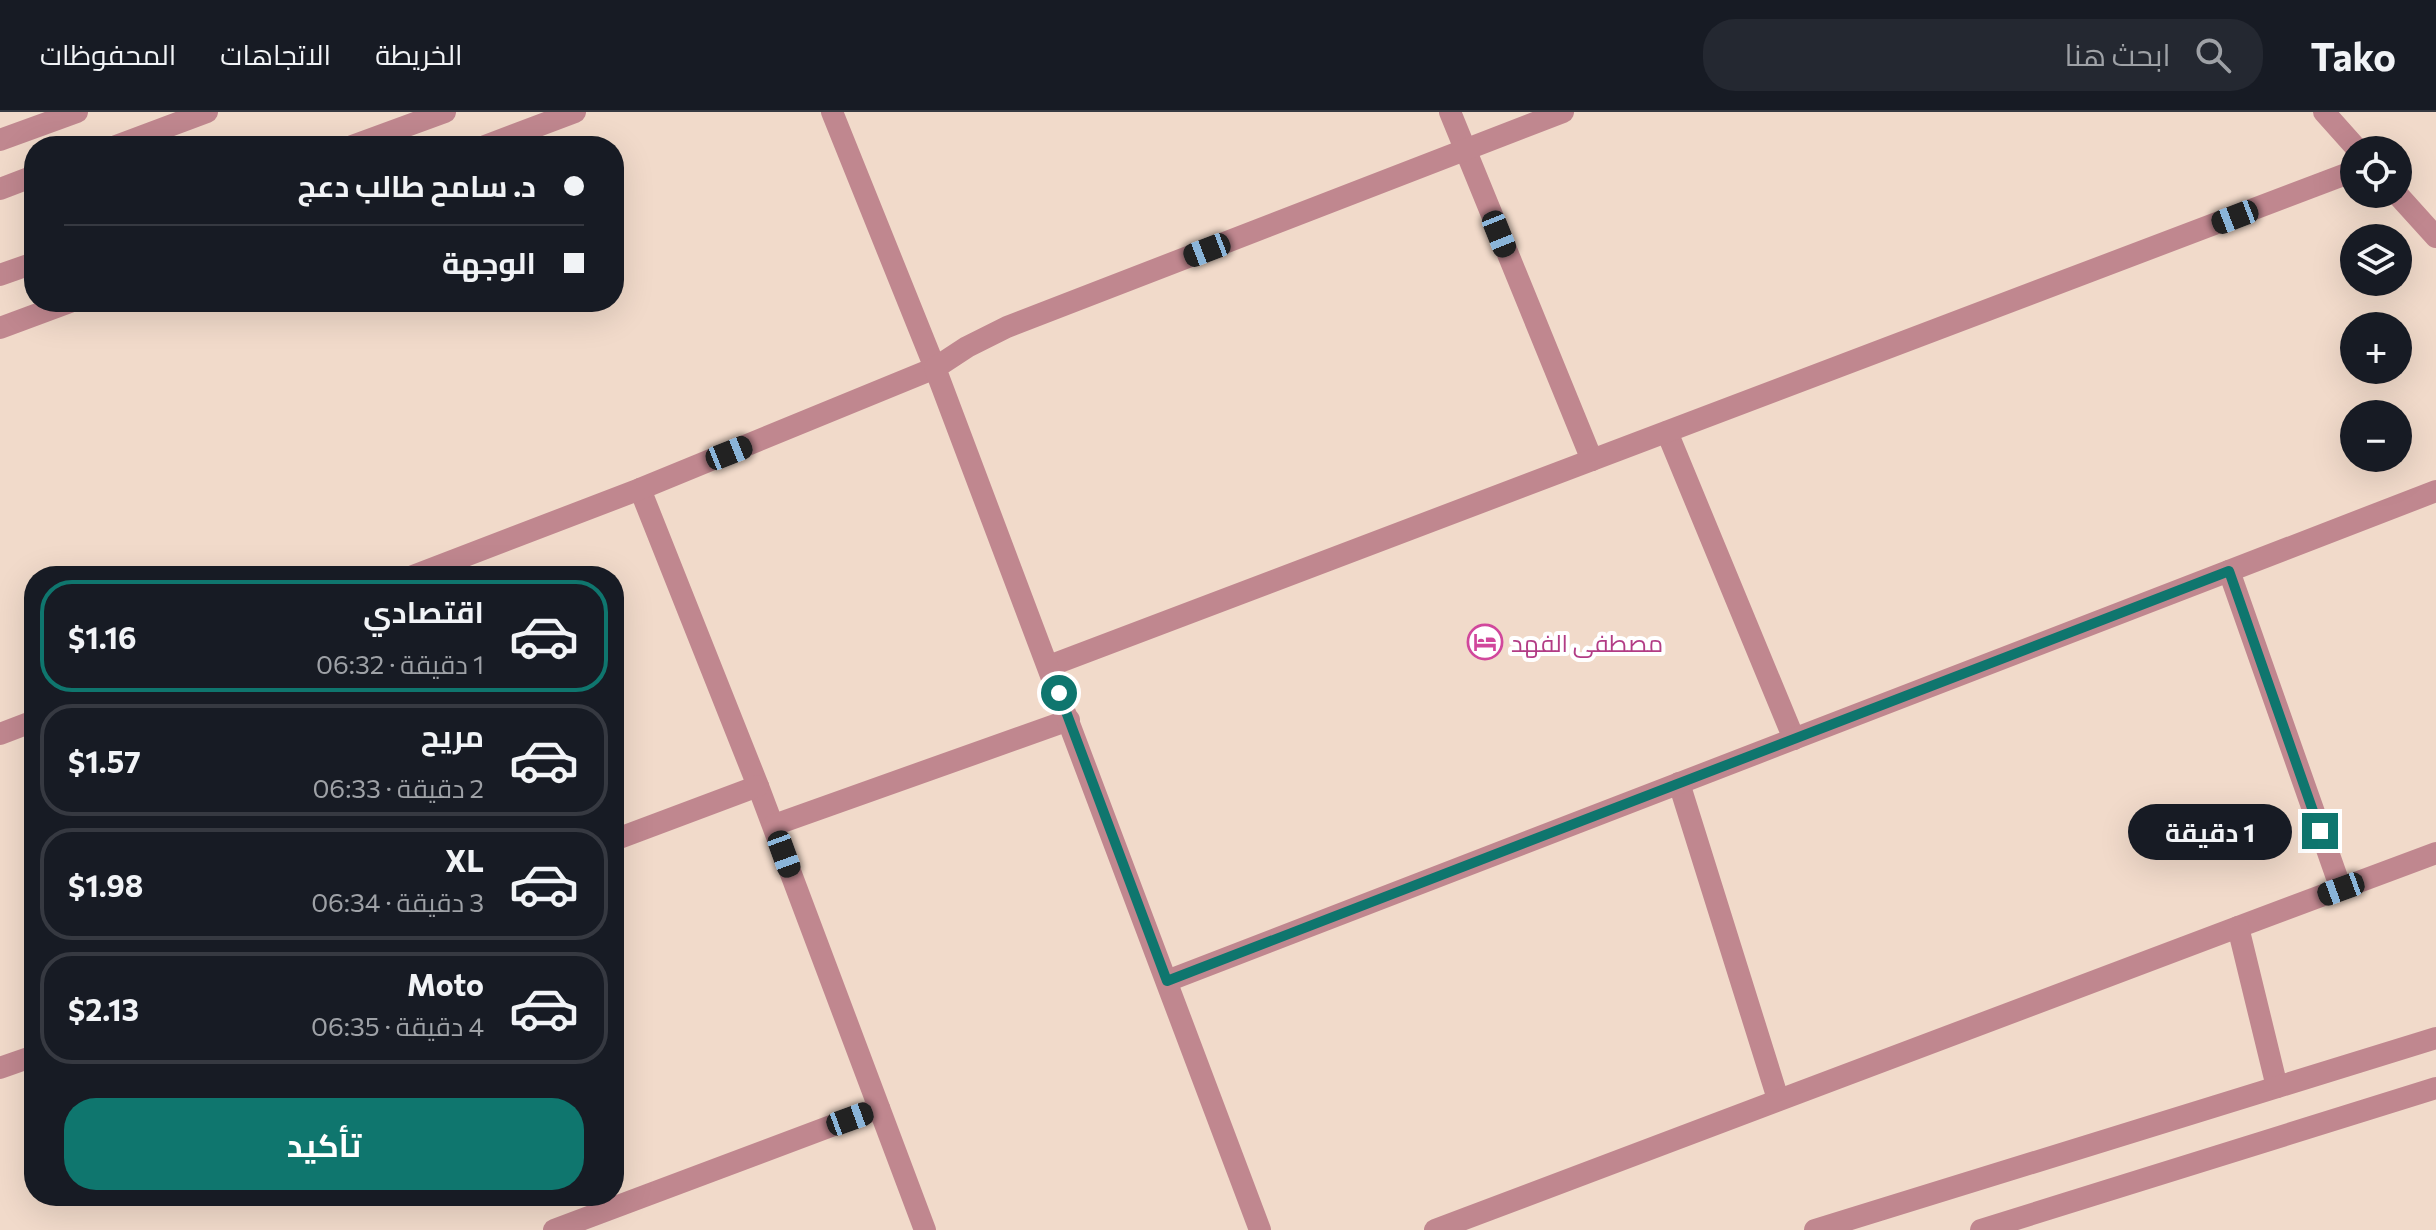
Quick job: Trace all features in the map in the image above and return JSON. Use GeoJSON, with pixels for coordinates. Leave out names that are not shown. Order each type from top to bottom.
{"type":"FeatureCollection","features":[{"type":"Feature","properties":{"kind":"street"},"geometry":{"type":"LineString","coordinates":[[0,140],[77,112]]}},
{"type":"Feature","properties":{"kind":"street"},"geometry":{"type":"LineString","coordinates":[[143,136],[207,112]]}},
{"type":"Feature","properties":{"kind":"street"},"geometry":{"type":"LineString","coordinates":[[379,136],[445,112]]}},
{"type":"Feature","properties":{"kind":"street"},"geometry":{"type":"LineString","coordinates":[[511,136],[575,112]]}},
{"type":"Feature","properties":{"kind":"street"},"geometry":{"type":"LineString","coordinates":[[832,112],[935,368],[1260,1230]]}},
{"type":"Feature","properties":{"kind":"street"},"geometry":{"type":"LineString","coordinates":[[1450,112],[1592,460]]}},
{"type":"Feature","properties":{"kind":"street"},"geometry":{"type":"LineString","coordinates":[[439,566],[640,489],[935,368],[967,347],[1007,327],[1563,112]]}},
{"type":"Feature","properties":{"kind":"street"},"geometry":{"type":"LineString","coordinates":[[2324,112],[2345,136]]}},
{"type":"Feature","properties":{"kind":"street"},"geometry":{"type":"LineString","coordinates":[[1049,666],[2340,176]]}},
{"type":"Feature","properties":{"kind":"street"},"geometry":{"type":"LineString","coordinates":[[0,189],[24,180]]}},
{"type":"Feature","properties":{"kind":"street"},"geometry":{"type":"LineString","coordinates":[[2410,208],[2436,237]]}},
{"type":"Feature","properties":{"kind":"street"},"geometry":{"type":"LineString","coordinates":[[0,275],[24,267]]}},
{"type":"Feature","properties":{"kind":"street"},"geometry":{"type":"LineString","coordinates":[[0,328],[43,312]]}},
{"type":"Feature","properties":{"kind":"street"},"geometry":{"type":"LineString","coordinates":[[1667,432],[1794,739]]}},
{"type":"Feature","properties":{"kind":"street"},"geometry":{"type":"LineString","coordinates":[[640,489],[774,825],[925,1230]]}},
{"type":"Feature","properties":{"kind":"street"},"geometry":{"type":"LineString","coordinates":[[1167,981],[2436,491]]}},
{"type":"Feature","properties":{"kind":"street"},"geometry":{"type":"LineString","coordinates":[[2229,571],[2341,889]]}},
{"type":"Feature","properties":{"kind":"street"},"geometry":{"type":"LineString","coordinates":[[774,825],[1069,720]]}},
{"type":"Feature","properties":{"kind":"street"},"geometry":{"type":"LineString","coordinates":[[0,734],[24,725]]}},
{"type":"Feature","properties":{"kind":"street"},"geometry":{"type":"LineString","coordinates":[[1679,783],[1778,1099]]}},
{"type":"Feature","properties":{"kind":"street"},"geometry":{"type":"LineString","coordinates":[[624,836],[758,786]]}},
{"type":"Feature","properties":{"kind":"street"},"geometry":{"type":"LineString","coordinates":[[1435,1230],[2436,853]]}},
{"type":"Feature","properties":{"kind":"street"},"geometry":{"type":"LineString","coordinates":[[2238,927],[2277,1087]]}},
{"type":"Feature","properties":{"kind":"street"},"geometry":{"type":"LineString","coordinates":[[1815,1230],[2436,1038]]}},
{"type":"Feature","properties":{"kind":"street"},"geometry":{"type":"LineString","coordinates":[[0,1068],[24,1060]]}},
{"type":"Feature","properties":{"kind":"street"},"geometry":{"type":"LineString","coordinates":[[1981,1230],[2436,1088]]}},
{"type":"Feature","properties":{"kind":"street"},"geometry":{"type":"LineString","coordinates":[[624,1204],[879,1108]]}},
{"type":"Feature","properties":{"kind":"street"},"geometry":{"type":"LineString","coordinates":[[554,1230],[618,1206]]}},
{"type":"Feature","properties":{"kind":"place","name":"مصطفى الفهد"},"geometry":{"type":"Point","coordinates":[1485,642]}},
{"type":"Feature","properties":{"kind":"route"},"geometry":{"type":"LineString","coordinates":[[1059,693],[1167,981],[2229,571],[2320,831]]}}]}
